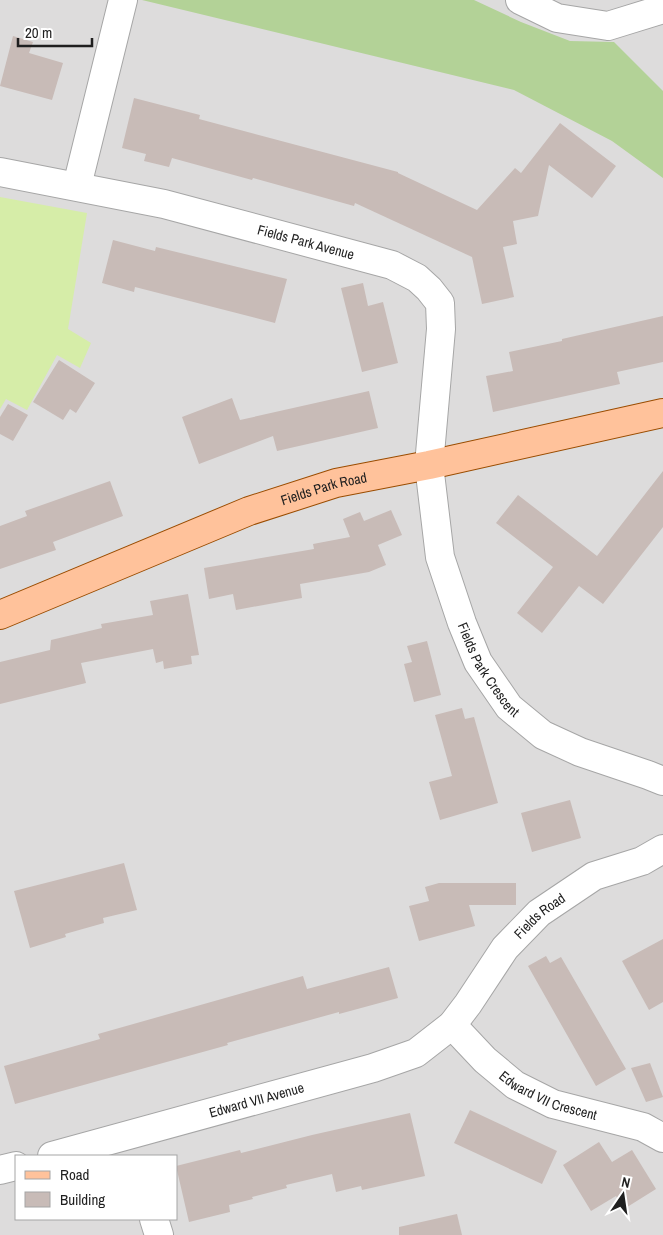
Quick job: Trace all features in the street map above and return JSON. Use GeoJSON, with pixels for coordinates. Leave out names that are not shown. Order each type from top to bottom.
{"type":"FeatureCollection","features":[{"type":"Feature","properties":{"kind":"main road","name":"Fields Park Road"},"geometry":{"type":"LineString","coordinates":[[0,615],[249,510],[336,483],[428,465],[663,413]]}},
{"type":"Feature","properties":{"kind":"street"},"geometry":{"type":"LineString","coordinates":[[77,186],[123,0]]}},
{"type":"Feature","properties":{"kind":"street"},"geometry":{"type":"LineString","coordinates":[[520,0],[558,18],[608,26],[663,9]]}},
{"type":"Feature","properties":{"kind":"street","name":"Fields Park Avenue"},"geometry":{"type":"LineString","coordinates":[[0,172],[164,204],[369,258],[392,265],[417,278],[440,303],[441,329],[428,465]]}},
{"type":"Feature","properties":{"kind":"street","name":"Fields Park Crescent"},"geometry":{"type":"LineString","coordinates":[[428,465],[440,556],[462,623],[478,662],[509,707],[543,735],[580,752],[663,782]]}},
{"type":"Feature","properties":{"kind":"street","name":"Fields Road"},"geometry":{"type":"LineString","coordinates":[[452,1025],[506,948],[539,913],[594,876],[642,861],[663,849]]}},
{"type":"Feature","properties":{"kind":"street","name":"Edward VII Crescent"},"geometry":{"type":"LineString","coordinates":[[452,1025],[486,1060],[515,1085],[553,1104],[642,1126],[663,1138]]}},
{"type":"Feature","properties":{"kind":"street","name":"Edward VII Avenue"},"geometry":{"type":"LineString","coordinates":[[60,1155],[134,1146],[373,1068],[416,1053],[452,1025]]}},
{"type":"Feature","properties":{"kind":"street"},"geometry":{"type":"LineString","coordinates":[[0,1170],[15,1166]]}},
{"type":"Feature","properties":{"kind":"street"},"geometry":{"type":"LineString","coordinates":[[154,1220],[159,1235]]}},
{"type":"Feature","properties":{"kind":"shaded area"},"geometry":{"type":"Polygon","coordinates":[[[0,0],[663,0],[663,1235],[0,1235],[0,0]]]}},
{"type":"Feature","properties":{"kind":"green space"},"geometry":{"type":"Polygon","coordinates":[[[142,0],[474,0],[521,22],[570,41],[614,42],[663,91],[663,178],[612,141],[514,90],[142,0]]]}},
{"type":"Feature","properties":{"kind":"green space"},"geometry":{"type":"Polygon","coordinates":[[[0,197],[87,213],[68,329],[91,343],[80,368],[57,355],[27,410],[6,399],[0,409],[0,197]]]}},
{"type":"Feature","properties":{"kind":"building"},"geometry":{"type":"Polygon","coordinates":[[[13,36],[33,42],[29,53],[63,63],[52,100],[0,86],[13,36]]]}},
{"type":"Feature","properties":{"kind":"building"},"geometry":{"type":"Polygon","coordinates":[[[134,98],[200,115],[199,119],[398,172],[477,210],[515,168],[521,173],[560,123],[616,166],[592,198],[549,165],[538,216],[513,221],[517,244],[503,247],[514,297],[482,304],[472,257],[355,203],[354,206],[172,158],[169,167],[144,161],[146,154],[122,148],[134,98]]]}},
{"type":"Feature","properties":{"kind":"building"},"geometry":{"type":"Polygon","coordinates":[[[113,240],[155,251],[156,247],[287,279],[275,323],[135,287],[134,292],[102,283],[113,240]]]}},
{"type":"Feature","properties":{"kind":"building"},"geometry":{"type":"Polygon","coordinates":[[[363,283],[368,306],[383,302],[398,363],[362,372],[341,288],[363,283]]]}},
{"type":"Feature","properties":{"kind":"building"},"geometry":{"type":"Polygon","coordinates":[[[663,316],[663,362],[617,372],[620,384],[493,412],[486,376],[513,371],[509,352],[663,316]]]}},
{"type":"Feature","properties":{"kind":"building"},"geometry":{"type":"Polygon","coordinates":[[[59,360],[95,383],[76,413],[70,409],[63,420],[33,402],[59,360]]]}},
{"type":"Feature","properties":{"kind":"building"},"geometry":{"type":"Polygon","coordinates":[[[369,391],[378,428],[277,451],[273,436],[199,464],[182,417],[232,398],[240,420],[369,391]]]}},
{"type":"Feature","properties":{"kind":"building"},"geometry":{"type":"Polygon","coordinates":[[[8,404],[28,415],[13,441],[0,434],[0,417],[8,404]]]}},
{"type":"Feature","properties":{"kind":"building"},"geometry":{"type":"Polygon","coordinates":[[[663,471],[663,527],[603,604],[579,586],[542,633],[517,613],[553,567],[496,523],[518,495],[597,556],[663,471]]]}},
{"type":"Feature","properties":{"kind":"building"},"geometry":{"type":"Polygon","coordinates":[[[110,481],[123,516],[53,542],[56,550],[0,569],[0,526],[27,516],[25,511],[110,481]]]}},
{"type":"Feature","properties":{"kind":"building"},"geometry":{"type":"Polygon","coordinates":[[[391,510],[402,535],[378,545],[386,565],[369,572],[300,584],[302,598],[236,610],[233,594],[209,599],[204,568],[314,549],[313,544],[350,537],[343,519],[360,512],[364,521],[391,510]]]}},
{"type":"Feature","properties":{"kind":"building"},"geometry":{"type":"Polygon","coordinates":[[[188,594],[199,655],[191,656],[192,664],[164,669],[163,661],[156,663],[153,649],[81,663],[86,683],[0,704],[0,662],[50,650],[51,640],[102,628],[101,624],[153,615],[150,601],[188,594]]]}},
{"type":"Feature","properties":{"kind":"building"},"geometry":{"type":"Polygon","coordinates":[[[427,641],[441,695],[414,702],[404,664],[412,662],[407,646],[427,641]]]}},
{"type":"Feature","properties":{"kind":"building"},"geometry":{"type":"Polygon","coordinates":[[[462,708],[465,719],[474,717],[498,803],[440,820],[429,782],[452,776],[435,715],[462,708]]]}},
{"type":"Feature","properties":{"kind":"building"},"geometry":{"type":"Polygon","coordinates":[[[570,800],[581,838],[532,852],[521,813],[570,800]]]}},
{"type":"Feature","properties":{"kind":"building"},"geometry":{"type":"Polygon","coordinates":[[[124,863],[137,910],[103,918],[104,923],[65,934],[66,937],[30,948],[14,891],[124,863]]]}},
{"type":"Feature","properties":{"kind":"building"},"geometry":{"type":"Polygon","coordinates":[[[439,883],[516,883],[516,905],[469,905],[475,926],[419,941],[409,906],[429,901],[425,887],[439,883]]]}},
{"type":"Feature","properties":{"kind":"building"},"geometry":{"type":"Polygon","coordinates":[[[663,939],[663,1002],[649,1010],[622,961],[663,939]]]}},
{"type":"Feature","properties":{"kind":"building"},"geometry":{"type":"Polygon","coordinates":[[[546,956],[550,963],[561,957],[626,1069],[596,1086],[528,966],[546,956]]]}},
{"type":"Feature","properties":{"kind":"building"},"geometry":{"type":"Polygon","coordinates":[[[389,967],[398,998],[339,1014],[339,1012],[15,1104],[4,1066],[100,1039],[98,1034],[303,976],[307,989],[389,967]]]}},
{"type":"Feature","properties":{"kind":"building"},"geometry":{"type":"Polygon","coordinates":[[[650,1063],[663,1097],[646,1102],[631,1068],[650,1063]]]}},
{"type":"Feature","properties":{"kind":"building"},"geometry":{"type":"Polygon","coordinates":[[[470,1110],[557,1151],[542,1184],[454,1143],[470,1110]]]}},
{"type":"Feature","properties":{"kind":"building"},"geometry":{"type":"Polygon","coordinates":[[[410,1113],[425,1176],[362,1190],[361,1186],[336,1192],[332,1174],[286,1185],[287,1188],[229,1205],[230,1212],[189,1222],[178,1175],[178,1166],[240,1150],[241,1153],[410,1113]]]}},
{"type":"Feature","properties":{"kind":"building"},"geometry":{"type":"Polygon","coordinates":[[[599,1142],[612,1162],[632,1150],[656,1189],[624,1209],[616,1196],[591,1211],[563,1165],[599,1142]]]}},
{"type":"Feature","properties":{"kind":"building"},"geometry":{"type":"Polygon","coordinates":[[[457,1214],[462,1235],[399,1235],[399,1227],[457,1214]]]}}]}
